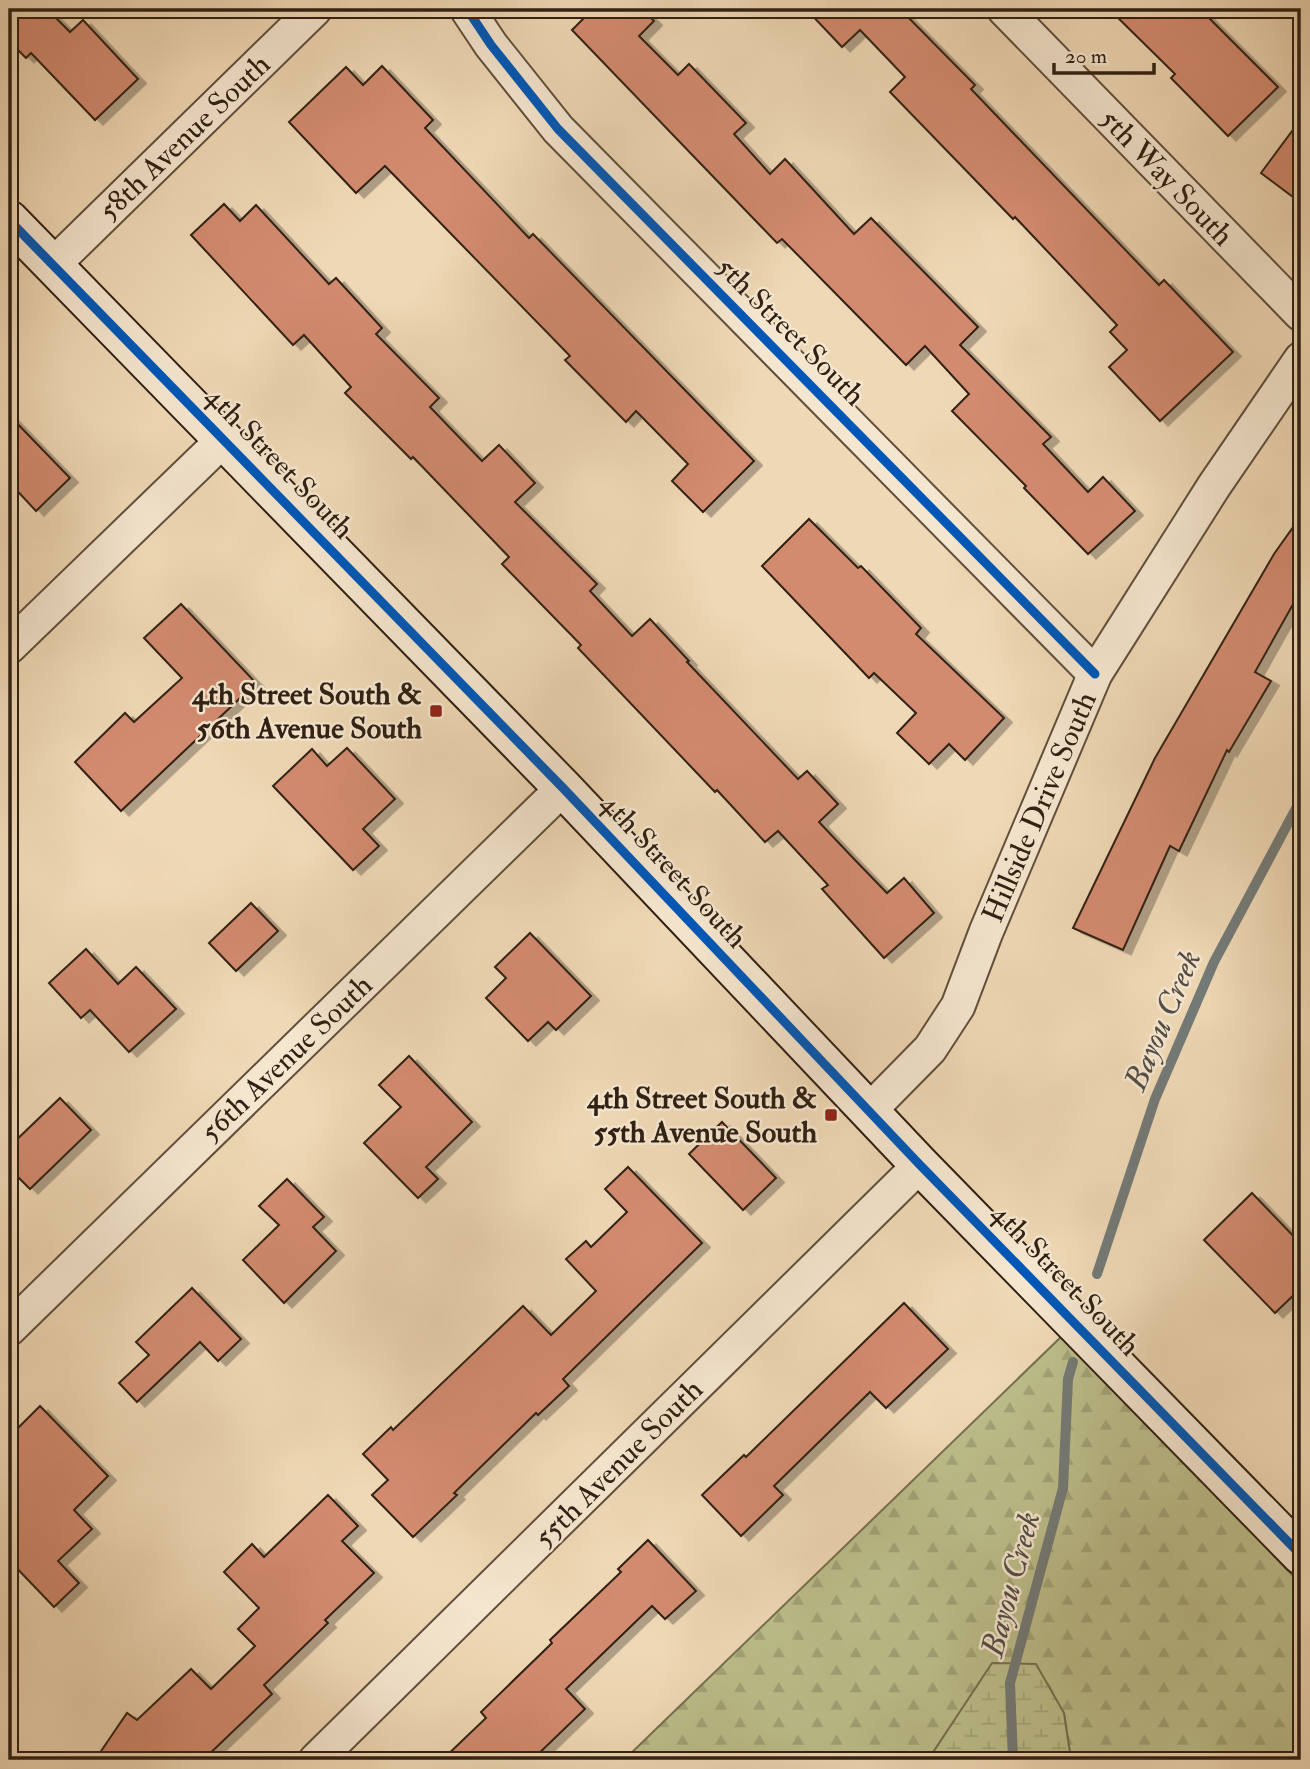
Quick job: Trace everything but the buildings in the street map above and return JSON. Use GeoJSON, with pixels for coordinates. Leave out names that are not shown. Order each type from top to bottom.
{"type":"FeatureCollection","features":[{"type":"Feature","properties":{"kind":"street","name":"58th Avenue South"},"geometry":{"type":"LineString","coordinates":[[53,265],[314,9]]}},
{"type":"Feature","properties":{"kind":"street","name":"5th Street South"},"geometry":{"type":"LineString","coordinates":[[467,9],[491,45],[558,129],[1095,674]]}},
{"type":"Feature","properties":{"kind":"street","name":"5th Way South"},"geometry":{"type":"LineString","coordinates":[[1004,9],[1301,314]]}},
{"type":"Feature","properties":{"kind":"street","name":"4th Street South"},"geometry":{"type":"LineString","coordinates":[[9,220],[563,788],[920,1165],[1301,1555]]}},
{"type":"Feature","properties":{"kind":"street","name":"Hillside Drive South"},"geometry":{"type":"LineString","coordinates":[[869,1111],[930,1049],[958,1006],[1095,674],[1214,486],[1301,359]]}},
{"type":"Feature","properties":{"kind":"street"},"geometry":{"type":"LineString","coordinates":[[9,647],[224,439]]}},
{"type":"Feature","properties":{"kind":"street","name":"56th Avenue South"},"geometry":{"type":"LineString","coordinates":[[9,1328],[563,788]]}},
{"type":"Feature","properties":{"kind":"street","name":"55th Avenue South"},"geometry":{"type":"LineString","coordinates":[[317,1760],[920,1165]]}},
{"type":"Feature","properties":{"kind":"green space"},"geometry":{"type":"Polygon","coordinates":[[[1063,1335],[1301,1584],[1301,1760],[1071,1760],[1064,1713],[993,1663],[928,1760],[624,1760],[1063,1335]]]}},
{"type":"Feature","properties":{"kind":"green space"},"geometry":{"type":"Polygon","coordinates":[[[992,1663],[1036,1664],[1064,1713],[1071,1760],[928,1760],[992,1663]]]}},
{"type":"Feature","properties":{"kind":"waterway","name":"Bayou Creek"},"geometry":{"type":"LineString","coordinates":[[1097,1274],[1155,1099],[1214,962],[1301,799]]}},
{"type":"Feature","properties":{"kind":"waterway","name":"Bayou Creek"},"geometry":{"type":"LineString","coordinates":[[1013,1760],[1010,1683],[1063,1488],[1068,1379],[1073,1362]]}},
{"type":"Feature","properties":{"kind":"cycle path"},"geometry":{"type":"LineString","coordinates":[[467,9],[491,45],[558,129],[1095,674]]}},
{"type":"Feature","properties":{"kind":"cycle path"},"geometry":{"type":"LineString","coordinates":[[9,220],[563,788],[920,1165],[1301,1555]]}},
{"type":"Feature","properties":{"kind":"place","name":"4th Street South & 56th Avenue South"},"geometry":{"type":"Point","coordinates":[436,711]}},
{"type":"Feature","properties":{"kind":"place","name":"4th Street South & 55th Avenue South"},"geometry":{"type":"Point","coordinates":[831,1115]}}]}
